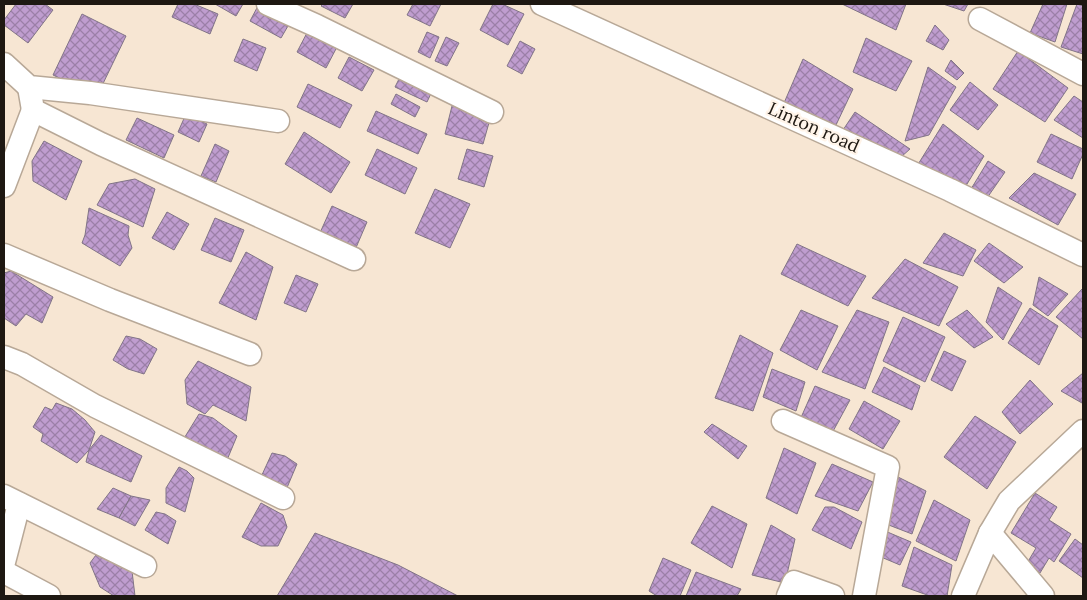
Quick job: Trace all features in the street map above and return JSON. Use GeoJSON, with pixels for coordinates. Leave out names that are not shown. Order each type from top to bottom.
{"type":"FeatureCollection","features":[{"type":"Feature","properties":{"kind":"street"},"geometry":{"type":"LineString","coordinates":[[268,4],[492,112]]}},
{"type":"Feature","properties":{"kind":"street","name":"Linton road"},"geometry":{"type":"LineString","coordinates":[[542,4],[950,190],[1083,255]]}},
{"type":"Feature","properties":{"kind":"street"},"geometry":{"type":"LineString","coordinates":[[980,19],[1083,74]]}},
{"type":"Feature","properties":{"kind":"street"},"geometry":{"type":"LineString","coordinates":[[4,64],[29,87],[90,93],[278,121]]}},
{"type":"Feature","properties":{"kind":"street"},"geometry":{"type":"LineString","coordinates":[[4,186],[33,110],[29,87]]}},
{"type":"Feature","properties":{"kind":"street"},"geometry":{"type":"LineString","coordinates":[[33,110],[102,144],[354,260]]}},
{"type":"Feature","properties":{"kind":"street"},"geometry":{"type":"LineString","coordinates":[[4,255],[110,300],[250,354]]}},
{"type":"Feature","properties":{"kind":"street"},"geometry":{"type":"LineString","coordinates":[[4,357],[22,364],[95,406],[283,498]]}},
{"type":"Feature","properties":{"kind":"street"},"geometry":{"type":"LineString","coordinates":[[783,421],[888,467],[864,596]]}},
{"type":"Feature","properties":{"kind":"street"},"geometry":{"type":"LineString","coordinates":[[963,596],[990,533],[1009,501],[1083,431]]}},
{"type":"Feature","properties":{"kind":"street"},"geometry":{"type":"LineString","coordinates":[[4,562],[11,500],[145,566]]}},
{"type":"Feature","properties":{"kind":"street"},"geometry":{"type":"LineString","coordinates":[[990,533],[1043,596]]}},
{"type":"Feature","properties":{"kind":"street"},"geometry":{"type":"LineString","coordinates":[[4,572],[49,596]]}},
{"type":"Feature","properties":{"kind":"street"},"geometry":{"type":"LineString","coordinates":[[788,596],[794,582],[833,596]]}},
{"type":"Feature","properties":{"kind":"building"},"geometry":{"type":"Polygon","coordinates":[[[16,4],[45,4],[53,10],[28,43],[4,25],[4,20],[16,4]]]}},
{"type":"Feature","properties":{"kind":"building"},"geometry":{"type":"Polygon","coordinates":[[[178,4],[194,4],[218,14],[210,34],[172,17],[178,4]]]}},
{"type":"Feature","properties":{"kind":"building"},"geometry":{"type":"Polygon","coordinates":[[[215,4],[243,4],[236,16],[215,4]]]}},
{"type":"Feature","properties":{"kind":"building"},"geometry":{"type":"Polygon","coordinates":[[[259,4],[292,19],[281,38],[250,21],[259,4]]]}},
{"type":"Feature","properties":{"kind":"building"},"geometry":{"type":"Polygon","coordinates":[[[323,4],[353,4],[345,18],[321,6],[323,4]]]}},
{"type":"Feature","properties":{"kind":"building"},"geometry":{"type":"Polygon","coordinates":[[[413,4],[441,4],[430,26],[407,15],[413,4]]]}},
{"type":"Feature","properties":{"kind":"building"},"geometry":{"type":"Polygon","coordinates":[[[493,4],[502,4],[524,14],[508,45],[480,30],[493,4]]]}},
{"type":"Feature","properties":{"kind":"building"},"geometry":{"type":"Polygon","coordinates":[[[842,4],[906,4],[896,30],[842,4]]]}},
{"type":"Feature","properties":{"kind":"building"},"geometry":{"type":"Polygon","coordinates":[[[943,4],[968,4],[964,11],[943,4]]]}},
{"type":"Feature","properties":{"kind":"building"},"geometry":{"type":"Polygon","coordinates":[[[1043,4],[1067,4],[1055,42],[1030,33],[1043,4]]]}},
{"type":"Feature","properties":{"kind":"building"},"geometry":{"type":"Polygon","coordinates":[[[1077,4],[1083,6],[1083,54],[1061,47],[1077,4]]]}},
{"type":"Feature","properties":{"kind":"building"},"geometry":{"type":"Polygon","coordinates":[[[82,14],[126,36],[97,96],[53,75],[82,14]]]}},
{"type":"Feature","properties":{"kind":"building"},"geometry":{"type":"Polygon","coordinates":[[[935,25],[949,40],[943,50],[926,41],[935,25]]]}},
{"type":"Feature","properties":{"kind":"building"},"geometry":{"type":"Polygon","coordinates":[[[309,29],[338,45],[326,68],[297,52],[309,29]]]}},
{"type":"Feature","properties":{"kind":"building"},"geometry":{"type":"Polygon","coordinates":[[[427,32],[439,37],[430,58],[418,52],[427,32]]]}},
{"type":"Feature","properties":{"kind":"building"},"geometry":{"type":"Polygon","coordinates":[[[446,37],[459,43],[447,66],[435,61],[446,37]]]}},
{"type":"Feature","properties":{"kind":"building"},"geometry":{"type":"Polygon","coordinates":[[[866,38],[912,61],[896,91],[853,72],[866,38]]]}},
{"type":"Feature","properties":{"kind":"building"},"geometry":{"type":"Polygon","coordinates":[[[243,39],[266,48],[257,71],[234,61],[243,39]]]}},
{"type":"Feature","properties":{"kind":"building"},"geometry":{"type":"Polygon","coordinates":[[[520,41],[535,49],[522,74],[507,66],[520,41]]]}},
{"type":"Feature","properties":{"kind":"building"},"geometry":{"type":"Polygon","coordinates":[[[1018,51],[1068,88],[1045,122],[993,89],[1018,51]]]}},
{"type":"Feature","properties":{"kind":"building"},"geometry":{"type":"Polygon","coordinates":[[[349,57],[374,70],[362,91],[338,78],[349,57]]]}},
{"type":"Feature","properties":{"kind":"building"},"geometry":{"type":"Polygon","coordinates":[[[803,59],[853,89],[836,125],[784,103],[803,59]]]}},
{"type":"Feature","properties":{"kind":"building"},"geometry":{"type":"Polygon","coordinates":[[[951,60],[964,73],[957,80],[945,71],[951,60]]]}},
{"type":"Feature","properties":{"kind":"building"},"geometry":{"type":"Polygon","coordinates":[[[928,67],[956,87],[929,135],[905,141],[928,67]]]}},
{"type":"Feature","properties":{"kind":"building"},"geometry":{"type":"Polygon","coordinates":[[[402,73],[434,87],[427,102],[395,87],[402,73]]]}},
{"type":"Feature","properties":{"kind":"building"},"geometry":{"type":"Polygon","coordinates":[[[970,82],[998,105],[978,130],[950,110],[970,82]]]}},
{"type":"Feature","properties":{"kind":"building"},"geometry":{"type":"Polygon","coordinates":[[[308,84],[352,105],[340,128],[297,107],[308,84]]]}},
{"type":"Feature","properties":{"kind":"building"},"geometry":{"type":"Polygon","coordinates":[[[396,94],[420,107],[415,117],[391,104],[396,94]]]}},
{"type":"Feature","properties":{"kind":"building"},"geometry":{"type":"Polygon","coordinates":[[[1074,96],[1083,102],[1083,138],[1054,120],[1074,96]]]}},
{"type":"Feature","properties":{"kind":"building"},"geometry":{"type":"Polygon","coordinates":[[[453,102],[492,112],[483,144],[445,134],[453,102]]]}},
{"type":"Feature","properties":{"kind":"building"},"geometry":{"type":"Polygon","coordinates":[[[376,111],[427,134],[418,154],[367,131],[376,111]]]}},
{"type":"Feature","properties":{"kind":"building"},"geometry":{"type":"Polygon","coordinates":[[[855,112],[910,149],[901,157],[843,130],[855,112]]]}},
{"type":"Feature","properties":{"kind":"building"},"geometry":{"type":"Polygon","coordinates":[[[186,114],[207,124],[199,142],[178,132],[186,114]]]}},
{"type":"Feature","properties":{"kind":"building"},"geometry":{"type":"Polygon","coordinates":[[[137,118],[174,135],[164,158],[126,140],[137,118]]]}},
{"type":"Feature","properties":{"kind":"building"},"geometry":{"type":"Polygon","coordinates":[[[943,124],[984,156],[964,189],[917,166],[943,124]]]}},
{"type":"Feature","properties":{"kind":"building"},"geometry":{"type":"Polygon","coordinates":[[[304,132],[350,162],[331,193],[285,164],[304,132]]]}},
{"type":"Feature","properties":{"kind":"building"},"geometry":{"type":"Polygon","coordinates":[[[1051,134],[1083,149],[1083,154],[1072,179],[1037,162],[1051,134]]]}},
{"type":"Feature","properties":{"kind":"building"},"geometry":{"type":"Polygon","coordinates":[[[44,141],[82,161],[66,200],[33,181],[32,161],[44,141]]]}},
{"type":"Feature","properties":{"kind":"building"},"geometry":{"type":"Polygon","coordinates":[[[215,144],[229,151],[216,182],[201,176],[215,144]]]}},
{"type":"Feature","properties":{"kind":"building"},"geometry":{"type":"Polygon","coordinates":[[[377,149],[417,168],[405,194],[365,175],[377,149]]]}},
{"type":"Feature","properties":{"kind":"building"},"geometry":{"type":"Polygon","coordinates":[[[467,149],[493,156],[484,187],[458,179],[467,149]]]}},
{"type":"Feature","properties":{"kind":"building"},"geometry":{"type":"Polygon","coordinates":[[[988,161],[1005,172],[987,198],[971,189],[988,161]]]}},
{"type":"Feature","properties":{"kind":"building"},"geometry":{"type":"Polygon","coordinates":[[[1034,173],[1076,194],[1058,225],[1009,198],[1034,173]]]}},
{"type":"Feature","properties":{"kind":"building"},"geometry":{"type":"Polygon","coordinates":[[[135,179],[155,189],[143,227],[97,205],[109,184],[135,179]]]}},
{"type":"Feature","properties":{"kind":"building"},"geometry":{"type":"Polygon","coordinates":[[[435,189],[470,204],[450,248],[415,233],[435,189]]]}},
{"type":"Feature","properties":{"kind":"building"},"geometry":{"type":"Polygon","coordinates":[[[332,206],[367,222],[355,250],[319,235],[332,206]]]}},
{"type":"Feature","properties":{"kind":"building"},"geometry":{"type":"Polygon","coordinates":[[[89,208],[129,226],[128,235],[132,248],[120,266],[82,243],[89,208]]]}},
{"type":"Feature","properties":{"kind":"building"},"geometry":{"type":"Polygon","coordinates":[[[167,212],[189,224],[174,250],[152,238],[167,212]]]}},
{"type":"Feature","properties":{"kind":"building"},"geometry":{"type":"Polygon","coordinates":[[[215,218],[244,230],[231,262],[201,250],[215,218]]]}},
{"type":"Feature","properties":{"kind":"building"},"geometry":{"type":"Polygon","coordinates":[[[944,233],[976,250],[963,276],[923,263],[944,233]]]}},
{"type":"Feature","properties":{"kind":"building"},"geometry":{"type":"Polygon","coordinates":[[[989,243],[1023,267],[1004,283],[974,261],[989,243]]]}},
{"type":"Feature","properties":{"kind":"building"},"geometry":{"type":"Polygon","coordinates":[[[797,244],[866,276],[848,306],[781,274],[797,244]]]}},
{"type":"Feature","properties":{"kind":"building"},"geometry":{"type":"Polygon","coordinates":[[[246,252],[273,267],[256,320],[219,303],[246,252]]]}},
{"type":"Feature","properties":{"kind":"building"},"geometry":{"type":"Polygon","coordinates":[[[905,259],[958,287],[939,326],[872,298],[905,259]]]}},
{"type":"Feature","properties":{"kind":"building"},"geometry":{"type":"Polygon","coordinates":[[[11,271],[53,297],[42,323],[26,314],[16,326],[4,318],[4,273],[11,271]]]}},
{"type":"Feature","properties":{"kind":"building"},"geometry":{"type":"Polygon","coordinates":[[[296,275],[318,284],[306,312],[284,303],[296,275]]]}},
{"type":"Feature","properties":{"kind":"building"},"geometry":{"type":"Polygon","coordinates":[[[1039,277],[1068,294],[1048,316],[1033,305],[1039,277]]]}},
{"type":"Feature","properties":{"kind":"building"},"geometry":{"type":"Polygon","coordinates":[[[998,287],[1022,303],[1003,340],[986,322],[998,287]]]}},
{"type":"Feature","properties":{"kind":"building"},"geometry":{"type":"Polygon","coordinates":[[[1082,289],[1083,291],[1083,339],[1056,317],[1082,289]]]}},
{"type":"Feature","properties":{"kind":"building"},"geometry":{"type":"Polygon","coordinates":[[[1030,308],[1058,326],[1039,365],[1008,343],[1030,308]]]}},
{"type":"Feature","properties":{"kind":"building"},"geometry":{"type":"Polygon","coordinates":[[[801,310],[838,326],[817,370],[780,350],[801,310]]]}},
{"type":"Feature","properties":{"kind":"building"},"geometry":{"type":"Polygon","coordinates":[[[857,310],[889,322],[865,389],[822,372],[857,310]]]}},
{"type":"Feature","properties":{"kind":"building"},"geometry":{"type":"Polygon","coordinates":[[[967,310],[993,337],[974,348],[946,324],[967,310]]]}},
{"type":"Feature","properties":{"kind":"building"},"geometry":{"type":"Polygon","coordinates":[[[903,317],[945,337],[925,382],[883,361],[903,317]]]}},
{"type":"Feature","properties":{"kind":"building"},"geometry":{"type":"Polygon","coordinates":[[[740,335],[773,353],[753,411],[715,398],[740,335]]]}},
{"type":"Feature","properties":{"kind":"building"},"geometry":{"type":"Polygon","coordinates":[[[126,336],[140,339],[157,349],[144,374],[128,369],[113,360],[126,336]]]}},
{"type":"Feature","properties":{"kind":"building"},"geometry":{"type":"Polygon","coordinates":[[[944,351],[966,361],[952,391],[931,380],[944,351]]]}},
{"type":"Feature","properties":{"kind":"building"},"geometry":{"type":"Polygon","coordinates":[[[198,361],[251,387],[246,421],[213,405],[205,414],[187,404],[185,380],[198,361]]]}},
{"type":"Feature","properties":{"kind":"building"},"geometry":{"type":"Polygon","coordinates":[[[884,367],[920,386],[912,410],[872,392],[884,367]]]}},
{"type":"Feature","properties":{"kind":"building"},"geometry":{"type":"Polygon","coordinates":[[[772,369],[805,382],[796,411],[763,397],[772,369]]]}},
{"type":"Feature","properties":{"kind":"building"},"geometry":{"type":"Polygon","coordinates":[[[1083,373],[1083,402],[1082,403],[1061,391],[1083,373]]]}},
{"type":"Feature","properties":{"kind":"building"},"geometry":{"type":"Polygon","coordinates":[[[1030,380],[1053,404],[1020,434],[1002,412],[1030,380]]]}},
{"type":"Feature","properties":{"kind":"building"},"geometry":{"type":"Polygon","coordinates":[[[815,386],[850,400],[831,435],[799,422],[815,386]]]}},
{"type":"Feature","properties":{"kind":"building"},"geometry":{"type":"Polygon","coordinates":[[[864,401],[900,421],[883,449],[849,429],[864,401]]]}},
{"type":"Feature","properties":{"kind":"building"},"geometry":{"type":"Polygon","coordinates":[[[56,403],[72,409],[95,432],[89,450],[77,463],[41,441],[43,434],[33,427],[45,407],[52,410],[56,403]]]}},
{"type":"Feature","properties":{"kind":"building"},"geometry":{"type":"Polygon","coordinates":[[[199,414],[213,418],[237,436],[227,460],[183,440],[199,414]]]}},
{"type":"Feature","properties":{"kind":"building"},"geometry":{"type":"Polygon","coordinates":[[[975,416],[1016,442],[987,489],[944,457],[975,416]]]}},
{"type":"Feature","properties":{"kind":"building"},"geometry":{"type":"Polygon","coordinates":[[[712,424],[747,446],[738,459],[704,432],[712,424]]]}},
{"type":"Feature","properties":{"kind":"building"},"geometry":{"type":"Polygon","coordinates":[[[101,435],[142,456],[131,482],[86,462],[89,450],[101,435]]]}},
{"type":"Feature","properties":{"kind":"building"},"geometry":{"type":"Polygon","coordinates":[[[784,448],[816,463],[797,514],[766,498],[784,448]]]}},
{"type":"Feature","properties":{"kind":"building"},"geometry":{"type":"Polygon","coordinates":[[[272,453],[285,456],[297,464],[286,490],[261,477],[272,453]]]}},
{"type":"Feature","properties":{"kind":"building"},"geometry":{"type":"Polygon","coordinates":[[[832,464],[873,482],[858,511],[815,496],[832,464]]]}},
{"type":"Feature","properties":{"kind":"building"},"geometry":{"type":"Polygon","coordinates":[[[179,467],[187,471],[194,478],[185,512],[166,503],[166,488],[179,467]]]}},
{"type":"Feature","properties":{"kind":"building"},"geometry":{"type":"Polygon","coordinates":[[[898,477],[926,491],[912,534],[881,522],[898,477]]]}},
{"type":"Feature","properties":{"kind":"building"},"geometry":{"type":"Polygon","coordinates":[[[113,488],[131,496],[119,518],[97,509],[113,488]]]}},
{"type":"Feature","properties":{"kind":"building"},"geometry":{"type":"Polygon","coordinates":[[[1035,493],[1057,507],[1049,520],[1071,534],[1054,562],[1049,558],[1040,573],[1026,565],[1036,548],[1011,533],[1035,493]]]}},
{"type":"Feature","properties":{"kind":"building"},"geometry":{"type":"Polygon","coordinates":[[[131,496],[150,500],[135,526],[119,518],[131,496]]]}},
{"type":"Feature","properties":{"kind":"building"},"geometry":{"type":"Polygon","coordinates":[[[934,500],[970,520],[956,561],[916,541],[934,500]]]}},
{"type":"Feature","properties":{"kind":"building"},"geometry":{"type":"Polygon","coordinates":[[[261,503],[283,515],[287,527],[278,546],[261,546],[242,537],[261,503]]]}},
{"type":"Feature","properties":{"kind":"building"},"geometry":{"type":"Polygon","coordinates":[[[712,506],[747,524],[732,568],[691,543],[712,506]]]}},
{"type":"Feature","properties":{"kind":"building"},"geometry":{"type":"Polygon","coordinates":[[[825,507],[834,507],[862,522],[851,549],[812,530],[825,507]]]}},
{"type":"Feature","properties":{"kind":"building"},"geometry":{"type":"Polygon","coordinates":[[[156,512],[165,514],[176,521],[168,544],[145,530],[156,512]]]}},
{"type":"Feature","properties":{"kind":"building"},"geometry":{"type":"Polygon","coordinates":[[[771,525],[795,539],[785,583],[752,575],[771,525]]]}},
{"type":"Feature","properties":{"kind":"building"},"geometry":{"type":"Polygon","coordinates":[[[878,528],[911,542],[900,565],[874,554],[878,528]]]}},
{"type":"Feature","properties":{"kind":"building"},"geometry":{"type":"Polygon","coordinates":[[[315,533],[398,565],[458,596],[277,596],[315,533]]]}},
{"type":"Feature","properties":{"kind":"building"},"geometry":{"type":"Polygon","coordinates":[[[1075,539],[1083,545],[1083,578],[1059,561],[1075,539]]]}},
{"type":"Feature","properties":{"kind":"building"},"geometry":{"type":"Polygon","coordinates":[[[914,547],[952,565],[947,596],[930,596],[902,586],[914,547]]]}},
{"type":"Feature","properties":{"kind":"building"},"geometry":{"type":"Polygon","coordinates":[[[96,555],[132,571],[135,596],[114,596],[100,587],[90,563],[96,555]]]}},
{"type":"Feature","properties":{"kind":"building"},"geometry":{"type":"Polygon","coordinates":[[[663,558],[691,570],[680,596],[657,596],[649,591],[663,558]]]}},
{"type":"Feature","properties":{"kind":"building"},"geometry":{"type":"Polygon","coordinates":[[[696,572],[741,589],[737,596],[686,596],[696,572]]]}}]}
